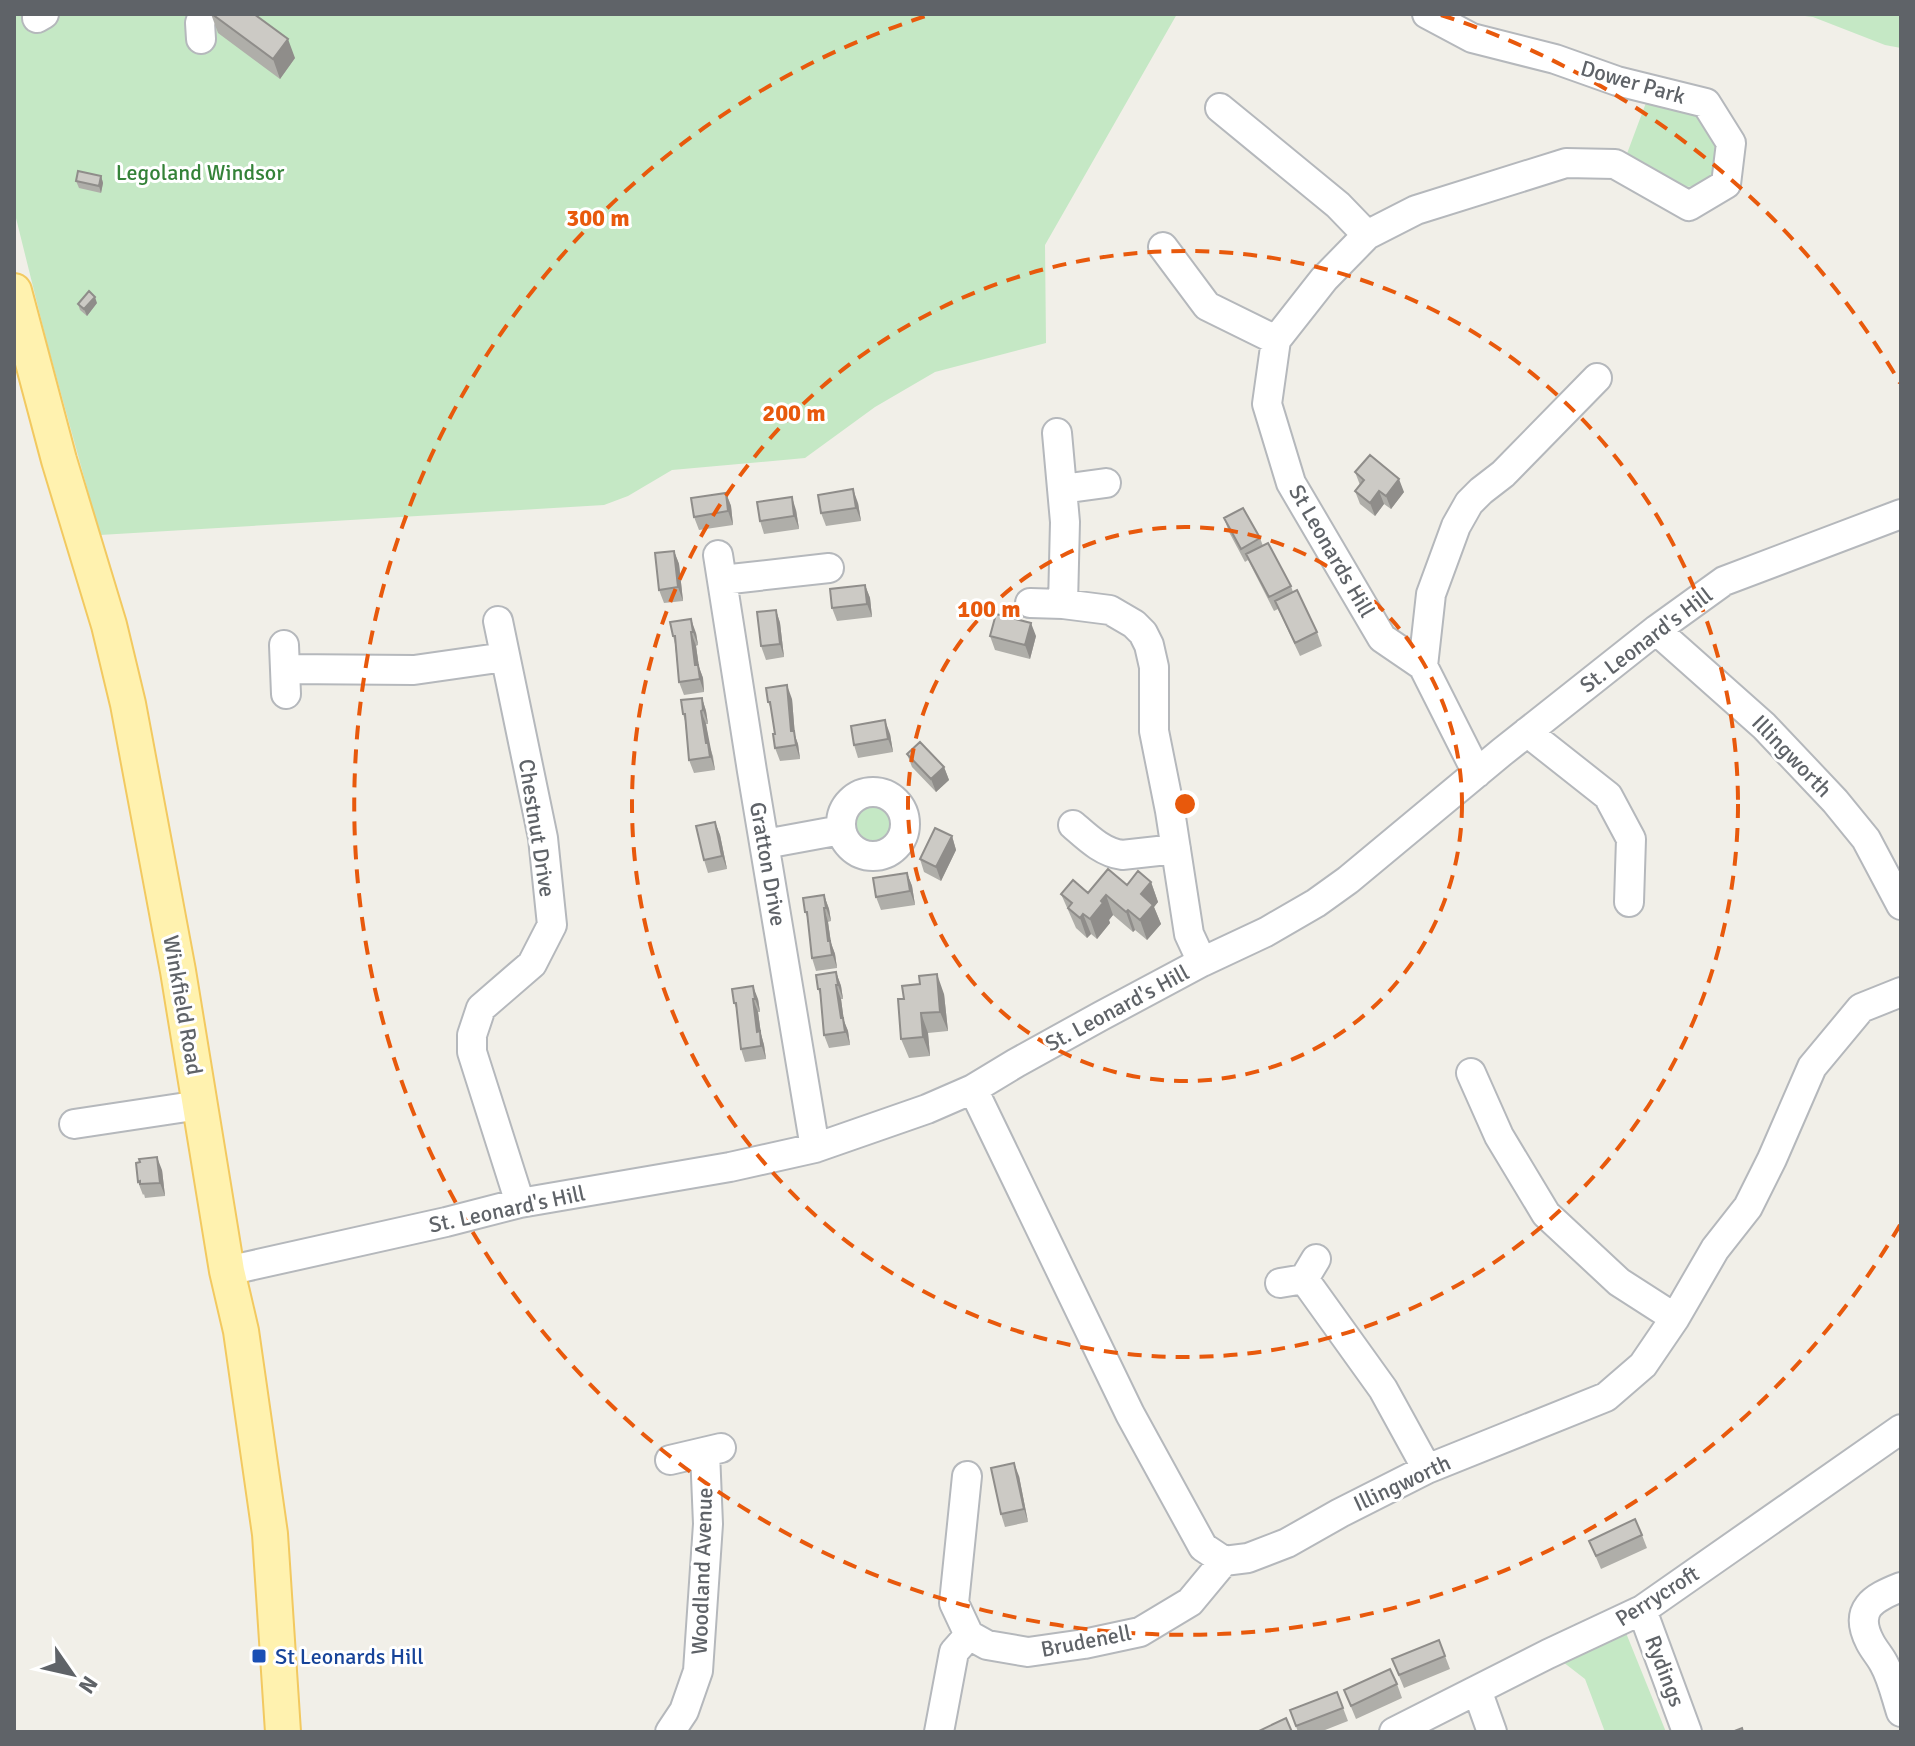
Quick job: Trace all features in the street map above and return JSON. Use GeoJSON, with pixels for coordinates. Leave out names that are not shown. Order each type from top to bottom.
{"type":"FeatureCollection","features":[{"type":"Feature","properties":{"kind":"main road","name":"Winkfield Road"},"geometry":{"type":"LineString","coordinates":[[14,291],[126,691],[175,955],[227,1271],[241,1331],[270,1534],[283,1732]]}},
{"type":"Feature","properties":{"kind":"street","name":"Dower Park"},"geometry":{"type":"LineString","coordinates":[[1367,235],[1416,210],[1566,163],[1615,164],[1689,206],[1726,184],[1731,143],[1706,103],[1617,81],[1555,59],[1472,38],[1427,14]]}},
{"type":"Feature","properties":{"kind":"street"},"geometry":{"type":"LineString","coordinates":[[1163,247],[1207,306],[1276,340],[1324,279],[1367,235],[1338,205],[1220,108]]}},
{"type":"Feature","properties":{"kind":"street","name":"St Leonards Hill"},"geometry":{"type":"LineString","coordinates":[[1276,340],[1267,404],[1291,483],[1382,638],[1423,666],[1477,773]]}},
{"type":"Feature","properties":{"kind":"street"},"geometry":{"type":"LineString","coordinates":[[1423,666],[1431,594],[1456,526],[1469,503],[1503,474],[1597,378]]}},
{"type":"Feature","properties":{"kind":"street"},"geometry":{"type":"LineString","coordinates":[[1057,433],[1065,522],[1063,604]]}},
{"type":"Feature","properties":{"kind":"street"},"geometry":{"type":"LineString","coordinates":[[1062,489],[1106,483]]}},
{"type":"Feature","properties":{"kind":"street","name":"St. Leonard's Hill"},"geometry":{"type":"LineString","coordinates":[[227,1271],[520,1203],[730,1167],[815,1148],[927,1109],[973,1089],[1202,962],[1266,932],[1316,903],[1656,630],[1724,581],[1901,514]]}},
{"type":"Feature","properties":{"kind":"street","name":"Gratton Drive"},"geometry":{"type":"LineString","coordinates":[[815,1148],[720,567],[829,568]]}},
{"type":"Feature","properties":{"kind":"street"},"geometry":{"type":"LineString","coordinates":[[1030,603],[1100,608],[1122,615],[1143,633],[1149,645],[1154,667],[1154,731],[1189,934],[1202,962]]}},
{"type":"Feature","properties":{"kind":"street","name":"Chestnut Drive"},"geometry":{"type":"LineString","coordinates":[[498,621],[543,838],[552,925],[532,964],[481,1008],[472,1035],[472,1052],[520,1203]]}},
{"type":"Feature","properties":{"kind":"street","name":"Illingworth"},"geometry":{"type":"LineString","coordinates":[[1656,630],[1764,726],[1835,801],[1866,839],[1901,905]]}},
{"type":"Feature","properties":{"kind":"street"},"geometry":{"type":"LineString","coordinates":[[285,670],[414,670],[505,657]]}},
{"type":"Feature","properties":{"kind":"street"},"geometry":{"type":"LineString","coordinates":[[1527,732],[1608,796],[1631,839],[1629,902]]}},
{"type":"Feature","properties":{"kind":"street"},"geometry":{"type":"LineString","coordinates":[[1073,825],[1104,850],[1115,854],[1176,849]]}},
{"type":"Feature","properties":{"kind":"street"},"geometry":{"type":"LineString","coordinates":[[765,844],[841,830]]}},
{"type":"Feature","properties":{"kind":"street","name":"Illingworth"},"geometry":{"type":"LineString","coordinates":[[1224,1561],[1248,1558],[1287,1543],[1427,1469],[1606,1397],[1643,1365],[1675,1318],[1715,1249],[1748,1207],[1812,1067],[1861,1008],[1901,992]]}},
{"type":"Feature","properties":{"kind":"street"},"geometry":{"type":"LineString","coordinates":[[1471,1073],[1499,1136],[1546,1214],[1619,1282],[1675,1318]]}},
{"type":"Feature","properties":{"kind":"street"},"geometry":{"type":"LineString","coordinates":[[973,1089],[1130,1414],[1203,1547],[1224,1561]]}},
{"type":"Feature","properties":{"kind":"street"},"geometry":{"type":"LineString","coordinates":[[74,1124],[200,1105]]}},
{"type":"Feature","properties":{"kind":"street"},"geometry":{"type":"LineString","coordinates":[[1300,1274],[1383,1389],[1427,1469]]}},
{"type":"Feature","properties":{"kind":"street","name":"Perrycroft"},"geometry":{"type":"LineString","coordinates":[[1394,1732],[1642,1610],[1901,1429]]}},
{"type":"Feature","properties":{"kind":"street","name":"Woodland Avenue"},"geometry":{"type":"LineString","coordinates":[[670,1460],[713,1450],[698,1671],[684,1711],[670,1732]]}},
{"type":"Feature","properties":{"kind":"street"},"geometry":{"type":"LineString","coordinates":[[939,1732],[954,1652],[969,1635],[954,1603],[958,1490]]}},
{"type":"Feature","properties":{"kind":"street","name":"Brudenell"},"geometry":{"type":"LineString","coordinates":[[969,1635],[987,1645],[1028,1652],[1140,1632],[1190,1602],[1224,1561]]}},
{"type":"Feature","properties":{"kind":"street"},"geometry":{"type":"LineString","coordinates":[[1901,1587],[1878,1596],[1868,1606],[1863,1622],[1869,1641],[1885,1666],[1901,1712]]}},
{"type":"Feature","properties":{"kind":"street","name":"Rydings"},"geometry":{"type":"LineString","coordinates":[[1642,1610],[1687,1732]]}},
{"type":"Feature","properties":{"kind":"street"},"geometry":{"type":"LineString","coordinates":[[1477,1690],[1492,1732]]}},
{"type":"Feature","properties":{"kind":"green space","name":"Legoland Windsor"},"geometry":{"type":"Polygon","coordinates":[[[14,14],[1177,14],[1045,245],[1046,343],[935,372],[875,407],[805,458],[672,470],[628,496],[604,505],[100,535],[14,210],[14,14]]]}},
{"type":"Feature","properties":{"kind":"green space"},"geometry":{"type":"Polygon","coordinates":[[[1789,14],[1901,14],[1901,48],[1885,45],[1813,17],[1789,14]]]}},
{"type":"Feature","properties":{"kind":"green space"},"geometry":{"type":"Polygon","coordinates":[[[1647,100],[1697,112],[1723,142],[1716,184],[1676,188],[1625,159],[1647,100]]]}},
{"type":"Feature","properties":{"kind":"green space"},"geometry":{"type":"Polygon","coordinates":[[[873,799],[891,806],[898,824],[891,842],[873,849],[855,842],[848,824],[855,806],[873,799]]]}},
{"type":"Feature","properties":{"kind":"green space"},"geometry":{"type":"Polygon","coordinates":[[[1624,1628],[1666,1732],[1605,1732],[1585,1679],[1563,1662],[1624,1628]]]}},
{"type":"Feature","properties":{"kind":"building"},"geometry":{"type":"Polygon","coordinates":[[[212,14],[254,14],[288,39],[273,59],[212,14]]]}},
{"type":"Feature","properties":{"kind":"building"},"geometry":{"type":"Polygon","coordinates":[[[78,171],[101,176],[99,186],[76,181],[78,171]]]}},
{"type":"Feature","properties":{"kind":"building"},"geometry":{"type":"Polygon","coordinates":[[[89,291],[95,297],[84,309],[78,304],[89,291]]]}},
{"type":"Feature","properties":{"kind":"building"},"geometry":{"type":"Polygon","coordinates":[[[1370,455],[1399,479],[1386,496],[1379,491],[1370,503],[1355,491],[1364,480],[1355,472],[1370,455]]]}},
{"type":"Feature","properties":{"kind":"building"},"geometry":{"type":"Polygon","coordinates":[[[853,489],[856,508],[821,513],[818,495],[853,489]]]}},
{"type":"Feature","properties":{"kind":"building"},"geometry":{"type":"Polygon","coordinates":[[[726,493],[728,511],[694,517],[691,498],[726,493]]]}},
{"type":"Feature","properties":{"kind":"building"},"geometry":{"type":"Polygon","coordinates":[[[792,497],[794,516],[760,521],[757,502],[792,497]]]}},
{"type":"Feature","properties":{"kind":"building"},"geometry":{"type":"Polygon","coordinates":[[[1243,508],[1260,538],[1241,549],[1224,518],[1243,508]]]}},
{"type":"Feature","properties":{"kind":"building"},"geometry":{"type":"Polygon","coordinates":[[[1268,543],[1291,586],[1269,597],[1246,554],[1268,543]]]}},
{"type":"Feature","properties":{"kind":"building"},"geometry":{"type":"Polygon","coordinates":[[[674,551],[678,587],[659,590],[655,553],[674,551]]]}},
{"type":"Feature","properties":{"kind":"building"},"geometry":{"type":"Polygon","coordinates":[[[865,585],[867,604],[832,608],[830,589],[865,585]]]}},
{"type":"Feature","properties":{"kind":"building"},"geometry":{"type":"Polygon","coordinates":[[[1297,590],[1317,632],[1295,643],[1275,601],[1297,590]]]}},
{"type":"Feature","properties":{"kind":"building"},"geometry":{"type":"Polygon","coordinates":[[[776,610],[780,644],[761,646],[757,612],[776,610]]]}},
{"type":"Feature","properties":{"kind":"building"},"geometry":{"type":"Polygon","coordinates":[[[996,614],[1031,623],[1025,645],[990,636],[996,614]]]}},
{"type":"Feature","properties":{"kind":"building"},"geometry":{"type":"Polygon","coordinates":[[[691,619],[695,665],[698,665],[700,679],[679,682],[675,636],[670,622],[691,619]]]}},
{"type":"Feature","properties":{"kind":"building"},"geometry":{"type":"Polygon","coordinates":[[[787,685],[791,731],[794,731],[796,745],[775,748],[766,688],[787,685]]]}},
{"type":"Feature","properties":{"kind":"building"},"geometry":{"type":"Polygon","coordinates":[[[702,698],[701,711],[710,757],[689,760],[681,700],[702,698]]]}},
{"type":"Feature","properties":{"kind":"building"},"geometry":{"type":"Polygon","coordinates":[[[885,720],[888,739],[854,745],[851,726],[885,720]]]}},
{"type":"Feature","properties":{"kind":"building"},"geometry":{"type":"Polygon","coordinates":[[[920,742],[944,767],[931,779],[907,754],[920,742]]]}},
{"type":"Feature","properties":{"kind":"building"},"geometry":{"type":"Polygon","coordinates":[[[715,822],[722,856],[704,860],[696,826],[715,822]]]}},
{"type":"Feature","properties":{"kind":"building"},"geometry":{"type":"Polygon","coordinates":[[[935,828],[952,836],[936,867],[920,859],[935,828]]]}},
{"type":"Feature","properties":{"kind":"building"},"geometry":{"type":"Polygon","coordinates":[[[1108,869],[1127,885],[1138,871],[1151,882],[1141,894],[1153,905],[1140,920],[1106,895],[1090,919],[1083,914],[1080,918],[1068,908],[1072,903],[1061,894],[1073,880],[1088,893],[1108,869]]]}},
{"type":"Feature","properties":{"kind":"building"},"geometry":{"type":"Polygon","coordinates":[[[907,873],[910,891],[876,897],[873,878],[907,873]]]}},
{"type":"Feature","properties":{"kind":"building"},"geometry":{"type":"Polygon","coordinates":[[[824,895],[832,955],[812,958],[803,898],[824,895]]]}},
{"type":"Feature","properties":{"kind":"building"},"geometry":{"type":"Polygon","coordinates":[[[836,972],[845,1032],[824,1035],[816,975],[836,972]]]}},
{"type":"Feature","properties":{"kind":"building"},"geometry":{"type":"Polygon","coordinates":[[[937,974],[940,1012],[921,1013],[923,1037],[901,1039],[898,999],[904,999],[902,986],[920,984],[919,976],[937,974]]]}},
{"type":"Feature","properties":{"kind":"building"},"geometry":{"type":"Polygon","coordinates":[[[753,986],[761,1046],[741,1049],[732,989],[753,986]]]}},
{"type":"Feature","properties":{"kind":"building"},"geometry":{"type":"Polygon","coordinates":[[[157,1157],[160,1183],[140,1184],[136,1163],[140,1162],[139,1159],[157,1157]]]}},
{"type":"Feature","properties":{"kind":"building"},"geometry":{"type":"Polygon","coordinates":[[[1014,1463],[1024,1509],[1001,1514],[991,1468],[1014,1463]]]}},
{"type":"Feature","properties":{"kind":"building"},"geometry":{"type":"Polygon","coordinates":[[[1635,1519],[1642,1535],[1596,1556],[1589,1541],[1635,1519]]]}},
{"type":"Feature","properties":{"kind":"building"},"geometry":{"type":"Polygon","coordinates":[[[1439,1640],[1445,1656],[1399,1675],[1392,1659],[1439,1640]]]}},
{"type":"Feature","properties":{"kind":"building"},"geometry":{"type":"Polygon","coordinates":[[[1390,1669],[1397,1684],[1351,1706],[1344,1690],[1390,1669]]]}},
{"type":"Feature","properties":{"kind":"building"},"geometry":{"type":"Polygon","coordinates":[[[1337,1692],[1343,1708],[1296,1726],[1290,1710],[1337,1692]]]}},
{"type":"Feature","properties":{"kind":"building"},"geometry":{"type":"Polygon","coordinates":[[[1286,1718],[1292,1732],[1257,1732],[1286,1718]]]}},
{"type":"Feature","properties":{"kind":"place","name":"St Leonards Hill"},"geometry":{"type":"Point","coordinates":[259,1656]}}]}
